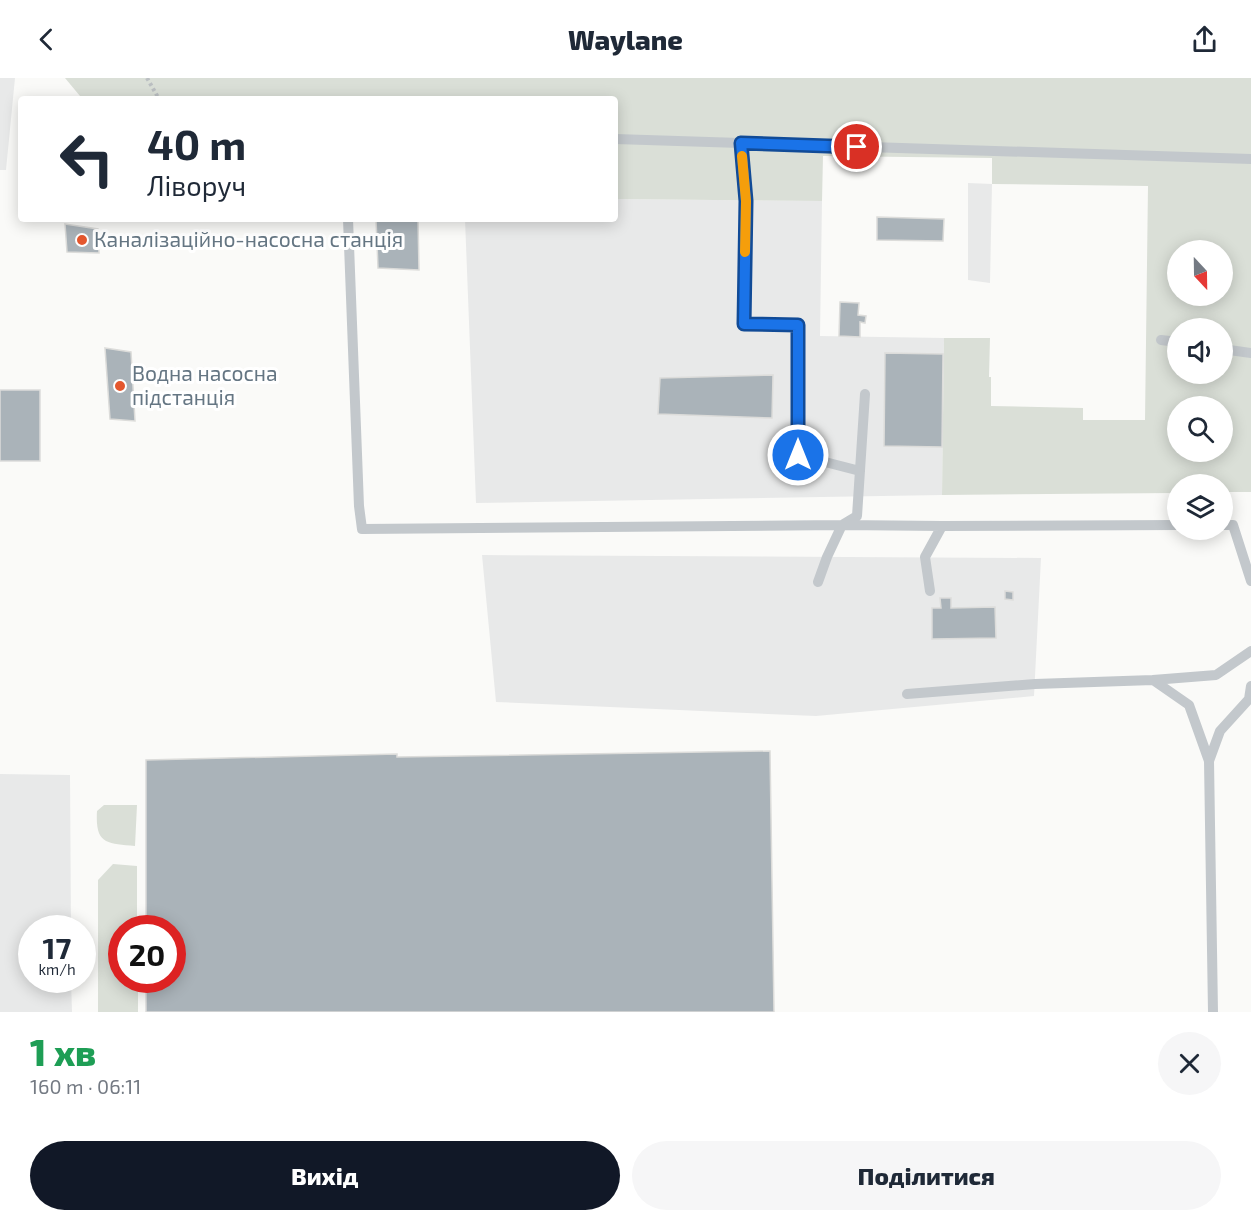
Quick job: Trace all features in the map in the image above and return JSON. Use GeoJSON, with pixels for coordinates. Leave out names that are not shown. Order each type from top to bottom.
{"type":"FeatureCollection","features":[{"type":"Feature","properties":{"kind":"lane"},"geometry":{"type":"LineString","coordinates":[[618,139],[1251,159]]}},
{"type":"Feature","properties":{"kind":"lane"},"geometry":{"type":"LineString","coordinates":[[741,143],[746,201],[744,324],[798,325],[798,455],[860,471]]}},
{"type":"Feature","properties":{"kind":"lane"},"geometry":{"type":"LineString","coordinates":[[348,222],[359,506],[362,529],[1167,525]]}},
{"type":"Feature","properties":{"kind":"lane"},"geometry":{"type":"LineString","coordinates":[[1161,340],[1167,341]]}},
{"type":"Feature","properties":{"kind":"lane"},"geometry":{"type":"LineString","coordinates":[[1233,351],[1251,353]]}},
{"type":"Feature","properties":{"kind":"lane"},"geometry":{"type":"LineString","coordinates":[[818,582],[842,525],[857,516],[865,394]]}},
{"type":"Feature","properties":{"kind":"lane"},"geometry":{"type":"LineString","coordinates":[[1233,525],[1251,581]]}},
{"type":"Feature","properties":{"kind":"lane"},"geometry":{"type":"LineString","coordinates":[[930,591],[925,557],[942,526]]}},
{"type":"Feature","properties":{"kind":"lane"},"geometry":{"type":"LineString","coordinates":[[907,694],[1035,684],[1153,680],[1216,675],[1251,651]]}},
{"type":"Feature","properties":{"kind":"lane"},"geometry":{"type":"LineString","coordinates":[[1153,680],[1189,705],[1209,761],[1213,1012]]}},
{"type":"Feature","properties":{"kind":"lane"},"geometry":{"type":"LineString","coordinates":[[1209,761],[1220,731],[1249,699],[1251,686]]}},
{"type":"Feature","properties":{"kind":"path"},"geometry":{"type":"LineString","coordinates":[[147,78],[157,96]]}},
{"type":"Feature","properties":{"kind":"shaded area"},"geometry":{"type":"Polygon","coordinates":[[[0,78],[15,78],[6,170],[0,170],[0,78]]]}},
{"type":"Feature","properties":{"kind":"shaded area"},"geometry":{"type":"Polygon","coordinates":[[[65,78],[1251,78],[1251,492],[1233,492],[1233,474],[1167,474],[1167,493],[942,495],[944,338],[990,338],[991,406],[1083,408],[1083,420],[1145,420],[1148,186],[992,184],[992,158],[823,156],[822,201],[618,199],[618,96],[80,96],[65,78]]]}},
{"type":"Feature","properties":{"kind":"shaded area"},"geometry":{"type":"Polygon","coordinates":[[[968,183],[992,184],[990,283],[968,280],[968,183]]]}},
{"type":"Feature","properties":{"kind":"shaded area"},"geometry":{"type":"Polygon","coordinates":[[[618,199],[822,201],[820,336],[944,338],[942,495],[476,503],[465,222],[618,222],[618,199]]]}},
{"type":"Feature","properties":{"kind":"shaded area"},"geometry":{"type":"Polygon","coordinates":[[[482,555],[1041,558],[1034,696],[816,716],[496,702],[482,555]]]}},
{"type":"Feature","properties":{"kind":"shaded area"},"geometry":{"type":"Polygon","coordinates":[[[0,774],[70,775],[71,915],[18,915],[18,993],[71,993],[72,1012],[0,1012],[0,774]]]}},
{"type":"Feature","properties":{"kind":"shaded area"},"geometry":{"type":"Polygon","coordinates":[[[104,805],[137,805],[135,846],[110,843],[101,836],[98,830],[97,811],[104,805]]]}},
{"type":"Feature","properties":{"kind":"shaded area"},"geometry":{"type":"Polygon","coordinates":[[[113,864],[137,866],[137,915],[108,915],[108,993],[138,993],[138,1012],[98,1012],[98,880],[113,864]]]}},
{"type":"Feature","properties":{"kind":"building"},"geometry":{"type":"Polygon","coordinates":[[[877,217],[944,219],[943,241],[877,240],[877,217]]]}},
{"type":"Feature","properties":{"kind":"building"},"geometry":{"type":"Polygon","coordinates":[[[376,222],[418,222],[419,270],[378,268],[376,222]]]}},
{"type":"Feature","properties":{"kind":"building","name":"Каналізаційно-насосна станція"},"geometry":{"type":"Polygon","coordinates":[[[65,224],[98,229],[99,253],[67,252],[65,224]]]}},
{"type":"Feature","properties":{"kind":"building"},"geometry":{"type":"Polygon","coordinates":[[[840,302],[859,303],[858,315],[866,316],[865,323],[860,322],[860,337],[839,336],[840,302]]]}},
{"type":"Feature","properties":{"kind":"building","name":"Водна насосна підстанція"},"geometry":{"type":"Polygon","coordinates":[[[105,348],[131,352],[135,421],[110,419],[105,348]]]}},
{"type":"Feature","properties":{"kind":"building"},"geometry":{"type":"Polygon","coordinates":[[[885,353],[943,354],[942,447],[884,446],[885,353]]]}},
{"type":"Feature","properties":{"kind":"building"},"geometry":{"type":"Polygon","coordinates":[[[773,375],[772,418],[658,414],[660,378],[773,375]]]}},
{"type":"Feature","properties":{"kind":"building"},"geometry":{"type":"Polygon","coordinates":[[[0,390],[40,390],[40,461],[0,461],[0,390]]]}},
{"type":"Feature","properties":{"kind":"building"},"geometry":{"type":"Polygon","coordinates":[[[1005,591],[1013,592],[1013,600],[1005,599],[1005,591]]]}},
{"type":"Feature","properties":{"kind":"building"},"geometry":{"type":"Polygon","coordinates":[[[940,598],[951,598],[951,608],[995,607],[996,638],[932,639],[932,608],[941,608],[940,598]]]}},
{"type":"Feature","properties":{"kind":"building"},"geometry":{"type":"Polygon","coordinates":[[[770,751],[774,1012],[146,1012],[146,993],[186,993],[186,915],[146,915],[146,760],[397,754],[397,757],[770,751]]]}},
{"type":"Feature","properties":{"kind":"slow traffic"},"geometry":{"type":"LineString","coordinates":[[742,156],[746,201],[745,252]]}},
{"type":"Feature","properties":{"kind":"place","name":"Каналізаційно-насосна станція"},"geometry":{"type":"Point","coordinates":[82,240]}},
{"type":"Feature","properties":{"kind":"place","name":"Водна насосна підстанція"},"geometry":{"type":"Point","coordinates":[120,386]}},
{"type":"Feature","properties":{"kind":"route"},"geometry":{"type":"LineString","coordinates":[[798,455],[798,325],[744,324],[746,201],[741,143],[857,147]]}}]}
